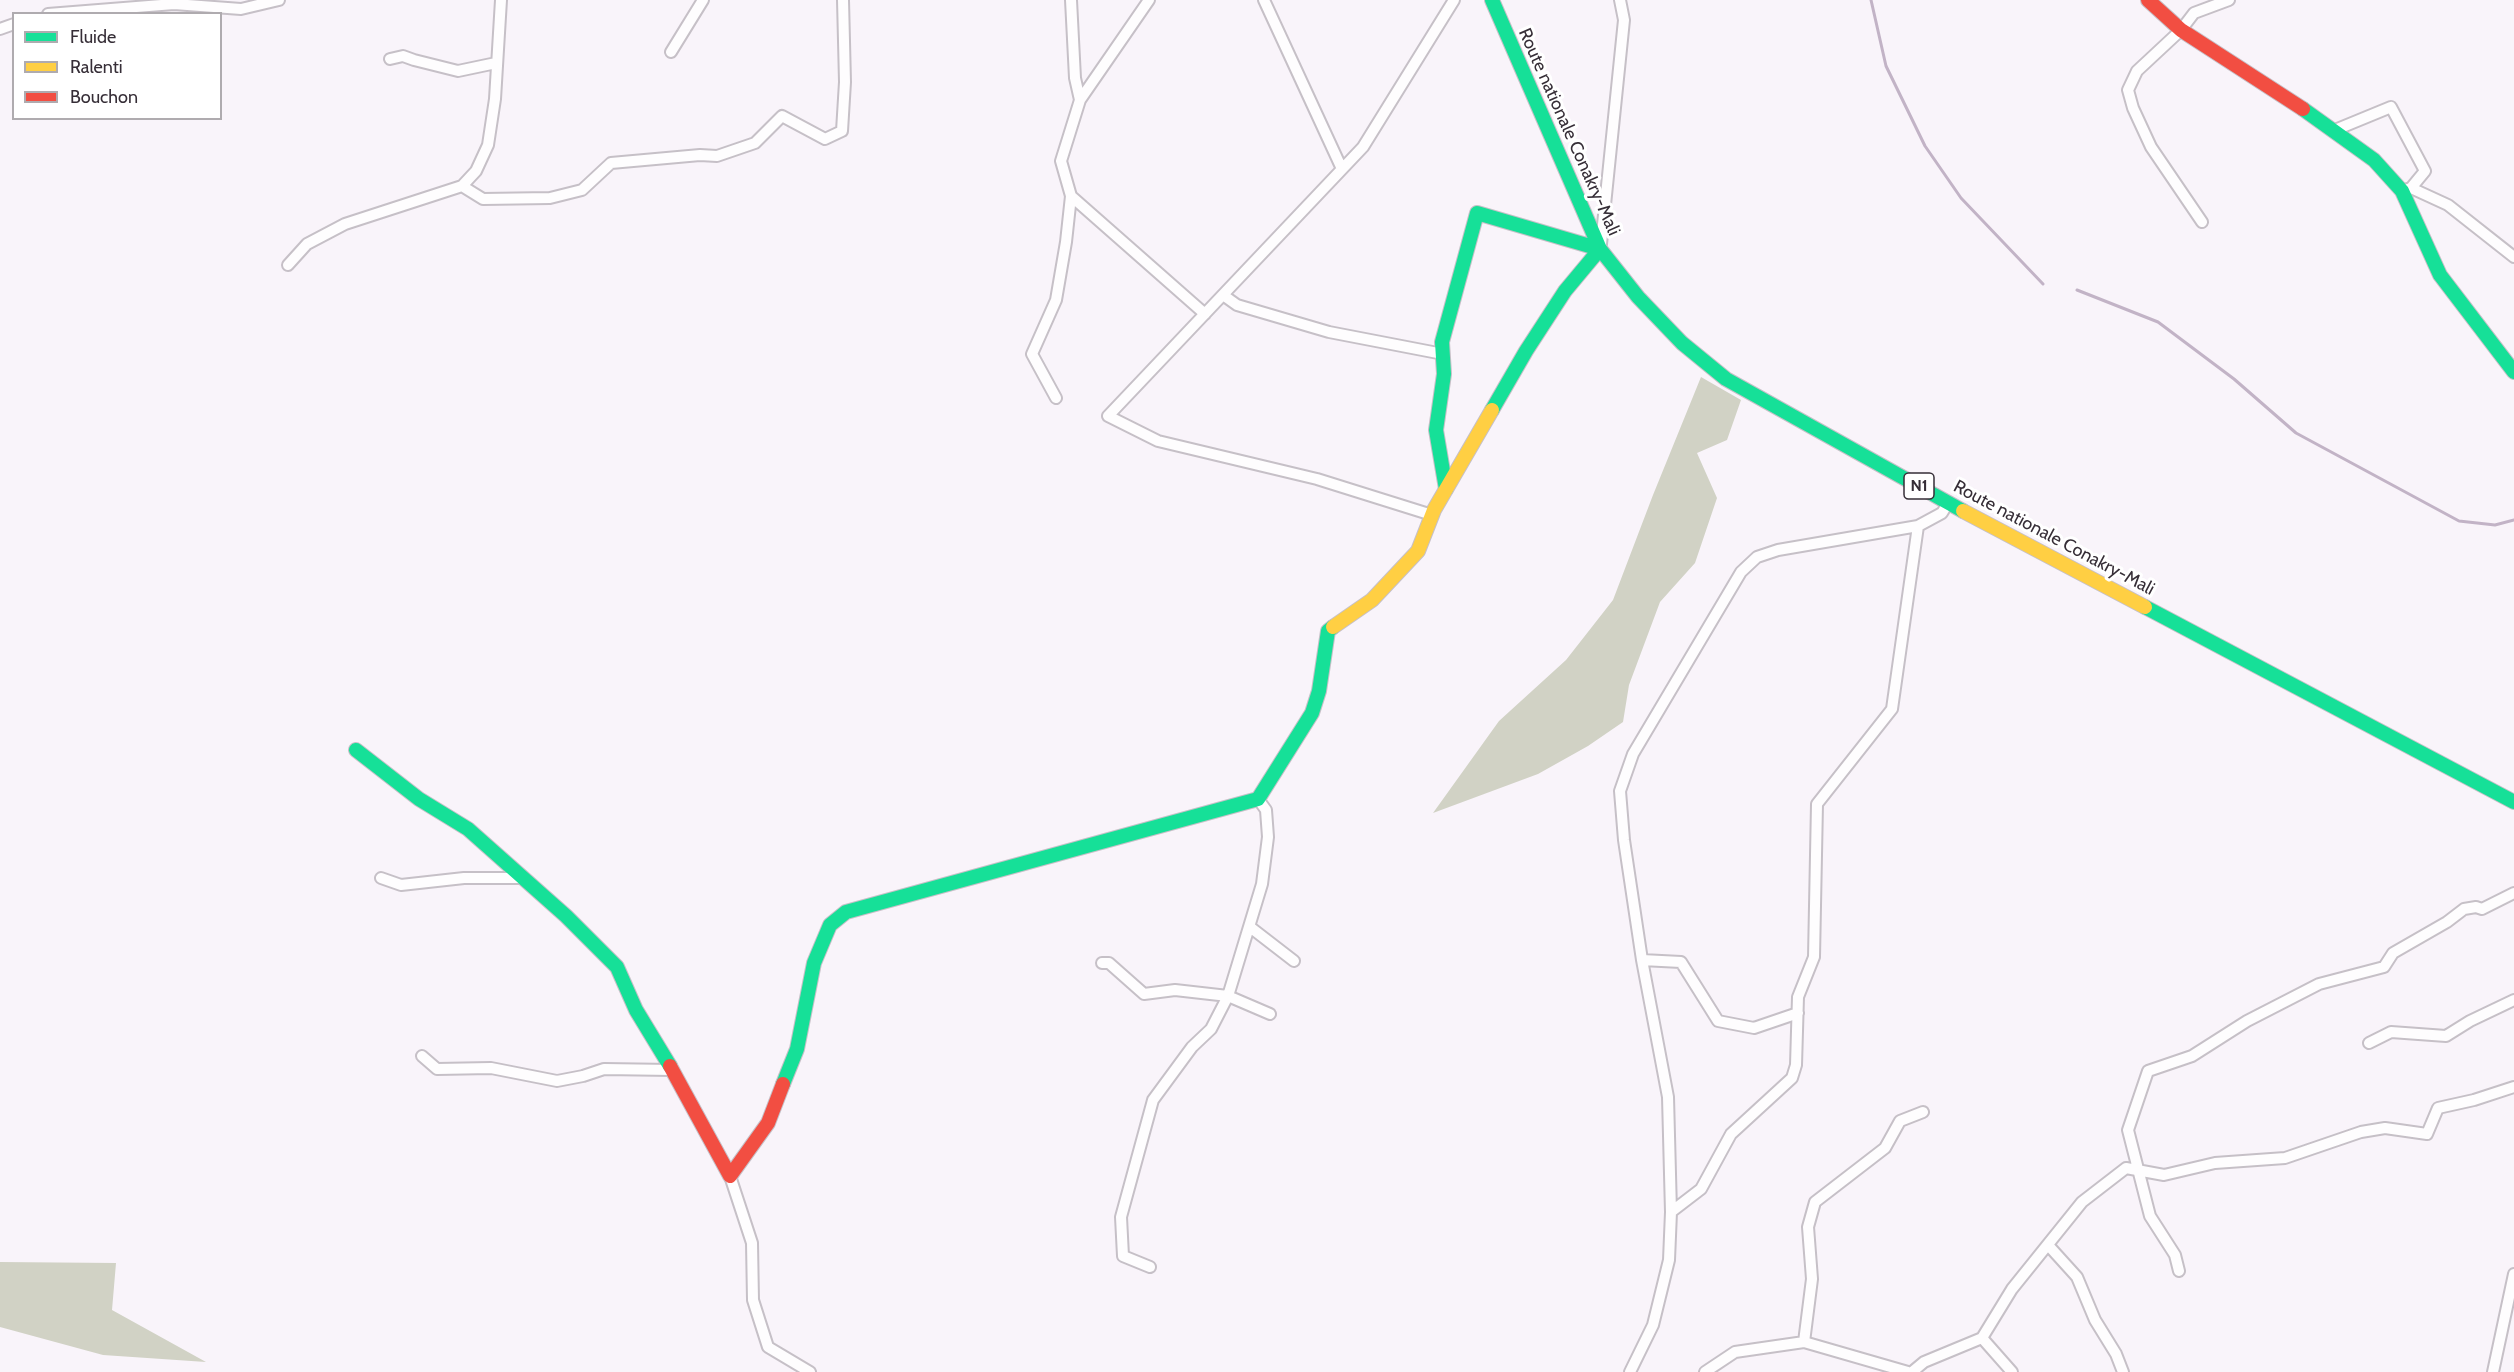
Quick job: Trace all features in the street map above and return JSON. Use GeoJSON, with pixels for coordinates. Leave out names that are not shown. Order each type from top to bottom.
{"type":"FeatureCollection","features":[{"type":"Feature","properties":{"kind":"main road","name":"Route nationale Conakry-Mali"},"geometry":{"type":"LineString","coordinates":[[1492,0],[1600,249],[1638,297],[1682,343],[1726,379],[1948,503],[2514,802]]}},
{"type":"Feature","properties":{"kind":"main road"},"geometry":{"type":"LineString","coordinates":[[2148,0],[2181,30],[2336,130],[2406,189],[2440,275],[2514,372]]}},
{"type":"Feature","properties":{"kind":"main road"},"geometry":{"type":"LineString","coordinates":[[356,750],[419,799],[468,829],[566,916],[617,968],[636,1010],[730,1176],[768,1124],[796,1049],[814,963],[830,925],[846,912],[1258,799],[1312,713],[1328,631],[1372,600],[1418,551],[1432,515],[1446,489],[1532,341],[1565,291],[1600,249],[1477,213],[1442,342],[1444,374],[1436,430],[1446,489]]}},
{"type":"Feature","properties":{"kind":"street"},"geometry":{"type":"LineString","coordinates":[[73,12],[174,4],[241,9],[279,0]]}},
{"type":"Feature","properties":{"kind":"street"},"geometry":{"type":"LineString","coordinates":[[288,265],[307,244],[345,224],[462,186],[476,171],[488,145],[495,99],[501,0]]}},
{"type":"Feature","properties":{"kind":"street"},"geometry":{"type":"LineString","coordinates":[[671,52],[703,0]]}},
{"type":"Feature","properties":{"kind":"street"},"geometry":{"type":"LineString","coordinates":[[462,186],[483,199],[550,198],[582,190],[611,163],[700,155],[717,156],[755,142],[782,116],[825,139],[842,131],[846,82],[843,0]]}},
{"type":"Feature","properties":{"kind":"street"},"geometry":{"type":"LineString","coordinates":[[1071,0],[1075,78],[1080,100]]}},
{"type":"Feature","properties":{"kind":"street"},"geometry":{"type":"LineString","coordinates":[[1056,398],[1032,354],[1056,300],[1071,196],[1061,161],[1080,100],[1149,0]]}},
{"type":"Feature","properties":{"kind":"street"},"geometry":{"type":"LineString","coordinates":[[1264,0],[1342,169]]}},
{"type":"Feature","properties":{"kind":"street"},"geometry":{"type":"LineString","coordinates":[[1432,515],[1317,478],[1158,441],[1108,416],[1363,147],[1454,0]]}},
{"type":"Feature","properties":{"kind":"street"},"geometry":{"type":"LineString","coordinates":[[1600,249],[1624,20],[1620,0]]}},
{"type":"Feature","properties":{"kind":"street"},"geometry":{"type":"LineString","coordinates":[[2202,222],[2151,147],[2133,108],[2128,90],[2137,71],[2181,30],[2194,13],[2229,0]]}},
{"type":"Feature","properties":{"kind":"street"},"geometry":{"type":"LineString","coordinates":[[390,59],[403,56],[458,70],[496,63]]}},
{"type":"Feature","properties":{"kind":"street"},"geometry":{"type":"LineString","coordinates":[[2336,130],[2391,107],[2425,171],[2406,189],[2448,205],[2514,257]]}},
{"type":"Feature","properties":{"kind":"street"},"geometry":{"type":"LineString","coordinates":[[1071,196],[1205,314]]}},
{"type":"Feature","properties":{"kind":"street"},"geometry":{"type":"LineString","coordinates":[[1223,295],[1237,305],[1329,332],[1443,354]]}},
{"type":"Feature","properties":{"kind":"street"},"geometry":{"type":"LineString","coordinates":[[1630,1372],[1653,1325],[1669,1260],[1671,1212],[1668,1097],[1642,960],[1623,840],[1620,791],[1633,754],[1741,572],[1757,557],[1778,550],[1918,526],[1942,513],[1948,503]]}},
{"type":"Feature","properties":{"kind":"street"},"geometry":{"type":"LineString","coordinates":[[1671,1212],[1701,1190],[1731,1134],[1792,1078],[1796,1065],[1798,997],[1814,957],[1817,804],[1892,709],[1918,526]]}},
{"type":"Feature","properties":{"kind":"street"},"geometry":{"type":"LineString","coordinates":[[1150,1267],[1123,1256],[1121,1217],[1153,1100],[1192,1047],[1211,1029],[1228,996],[1262,884],[1269,837],[1266,810],[1258,799]]}},
{"type":"Feature","properties":{"kind":"street"},"geometry":{"type":"LineString","coordinates":[[381,878],[401,885],[464,878],[523,878]]}},
{"type":"Feature","properties":{"kind":"street"},"geometry":{"type":"LineString","coordinates":[[2179,1271],[2175,1255],[2150,1216],[2136,1170],[2128,1130],[2148,1071],[2192,1056],[2247,1021],[2319,984],[2384,967],[2393,953],[2447,922],[2464,909],[2476,907],[2482,909],[2514,893]]}},
{"type":"Feature","properties":{"kind":"street"},"geometry":{"type":"LineString","coordinates":[[1250,927],[1294,961]]}},
{"type":"Feature","properties":{"kind":"street"},"geometry":{"type":"LineString","coordinates":[[1642,960],[1681,962],[1718,1022],[1754,1028],[1798,1013]]}},
{"type":"Feature","properties":{"kind":"street"},"geometry":{"type":"LineString","coordinates":[[1102,963],[1109,963],[1144,994],[1175,990],[1228,996],[1270,1014]]}},
{"type":"Feature","properties":{"kind":"street"},"geometry":{"type":"LineString","coordinates":[[2369,1043],[2391,1032],[2446,1036],[2470,1021],[2514,1000]]}},
{"type":"Feature","properties":{"kind":"street"},"geometry":{"type":"LineString","coordinates":[[422,1056],[437,1069],[491,1068],[557,1081],[604,1069],[672,1070]]}},
{"type":"Feature","properties":{"kind":"street"},"geometry":{"type":"LineString","coordinates":[[1705,1372],[1735,1352],[1804,1342],[1910,1372],[1924,1362],[1982,1338],[2012,1289],[2082,1202],[2126,1168],[2164,1175],[2215,1163],[2285,1158],[2361,1132],[2385,1128],[2427,1134],[2438,1108],[2474,1100],[2514,1087]]}},
{"type":"Feature","properties":{"kind":"street"},"geometry":{"type":"LineString","coordinates":[[1804,1342],[1812,1279],[1808,1227],[1815,1202],[1885,1149],[1900,1121],[1923,1112]]}},
{"type":"Feature","properties":{"kind":"street"},"geometry":{"type":"LineString","coordinates":[[730,1176],[752,1243],[753,1300],[768,1347],[810,1372]]}},
{"type":"Feature","properties":{"kind":"street"},"geometry":{"type":"LineString","coordinates":[[2048,1245],[2076,1277],[2095,1320],[2116,1354],[2122,1372]]}},
{"type":"Feature","properties":{"kind":"street"},"geometry":{"type":"LineString","coordinates":[[2493,1372],[2514,1274]]}},
{"type":"Feature","properties":{"kind":"street"},"geometry":{"type":"LineString","coordinates":[[1982,1338],[2012,1372]]}},
{"type":"Feature","properties":{"kind":"shaded area"},"geometry":{"type":"Polygon","coordinates":[[[1701,377],[1741,400],[1727,440],[1697,453],[1717,498],[1695,563],[1660,602],[1629,685],[1623,722],[1588,746],[1538,774],[1433,813],[1499,721],[1566,660],[1613,600],[1701,377]]]}},
{"type":"Feature","properties":{"kind":"shaded area"},"geometry":{"type":"Polygon","coordinates":[[[0,1262],[116,1263],[112,1310],[206,1362],[103,1355],[0,1327],[0,1262]]]}},
{"type":"Feature","properties":{"kind":"waterway"},"geometry":{"type":"LineString","coordinates":[[1871,0],[1886,66],[1925,146],[1961,198],[2043,284]]}},
{"type":"Feature","properties":{"kind":"waterway"},"geometry":{"type":"LineString","coordinates":[[2077,290],[2158,322],[2234,379],[2296,433],[2459,521],[2495,525],[2514,520]]}},
{"type":"Feature","properties":{"kind":"traffic: fast"},"geometry":{"type":"LineString","coordinates":[[1492,0],[1600,249],[1638,297],[1682,343],[1726,379],[1963,511]]}},
{"type":"Feature","properties":{"kind":"traffic: fast"},"geometry":{"type":"LineString","coordinates":[[2303,109],[2374,160],[2402,191],[2440,275],[2514,372]]}},
{"type":"Feature","properties":{"kind":"traffic: fast"},"geometry":{"type":"LineString","coordinates":[[1446,489],[1436,430],[1444,374],[1442,342],[1477,213],[1600,249],[1565,291],[1526,351],[1492,410]]}},
{"type":"Feature","properties":{"kind":"traffic: fast"},"geometry":{"type":"LineString","coordinates":[[2145,607],[2514,802]]}},
{"type":"Feature","properties":{"kind":"traffic: fast"},"geometry":{"type":"LineString","coordinates":[[783,1084],[797,1049],[814,963],[830,925],[846,912],[1258,799],[1312,713],[1319,691],[1328,631],[1333,627]]}},
{"type":"Feature","properties":{"kind":"traffic: fast"},"geometry":{"type":"LineString","coordinates":[[356,750],[419,799],[468,829],[566,916],[617,967],[636,1010],[670,1066]]}},
{"type":"Feature","properties":{"kind":"traffic: slow"},"geometry":{"type":"LineString","coordinates":[[1333,627],[1372,600],[1418,551],[1434,510],[1492,410]]}},
{"type":"Feature","properties":{"kind":"traffic: slow"},"geometry":{"type":"LineString","coordinates":[[1963,511],[2145,607]]}},
{"type":"Feature","properties":{"kind":"traffic: jam"},"geometry":{"type":"LineString","coordinates":[[2148,0],[2181,30],[2303,109]]}},
{"type":"Feature","properties":{"kind":"traffic: jam"},"geometry":{"type":"LineString","coordinates":[[670,1066],[730,1176],[768,1123],[783,1084]]}}]}
